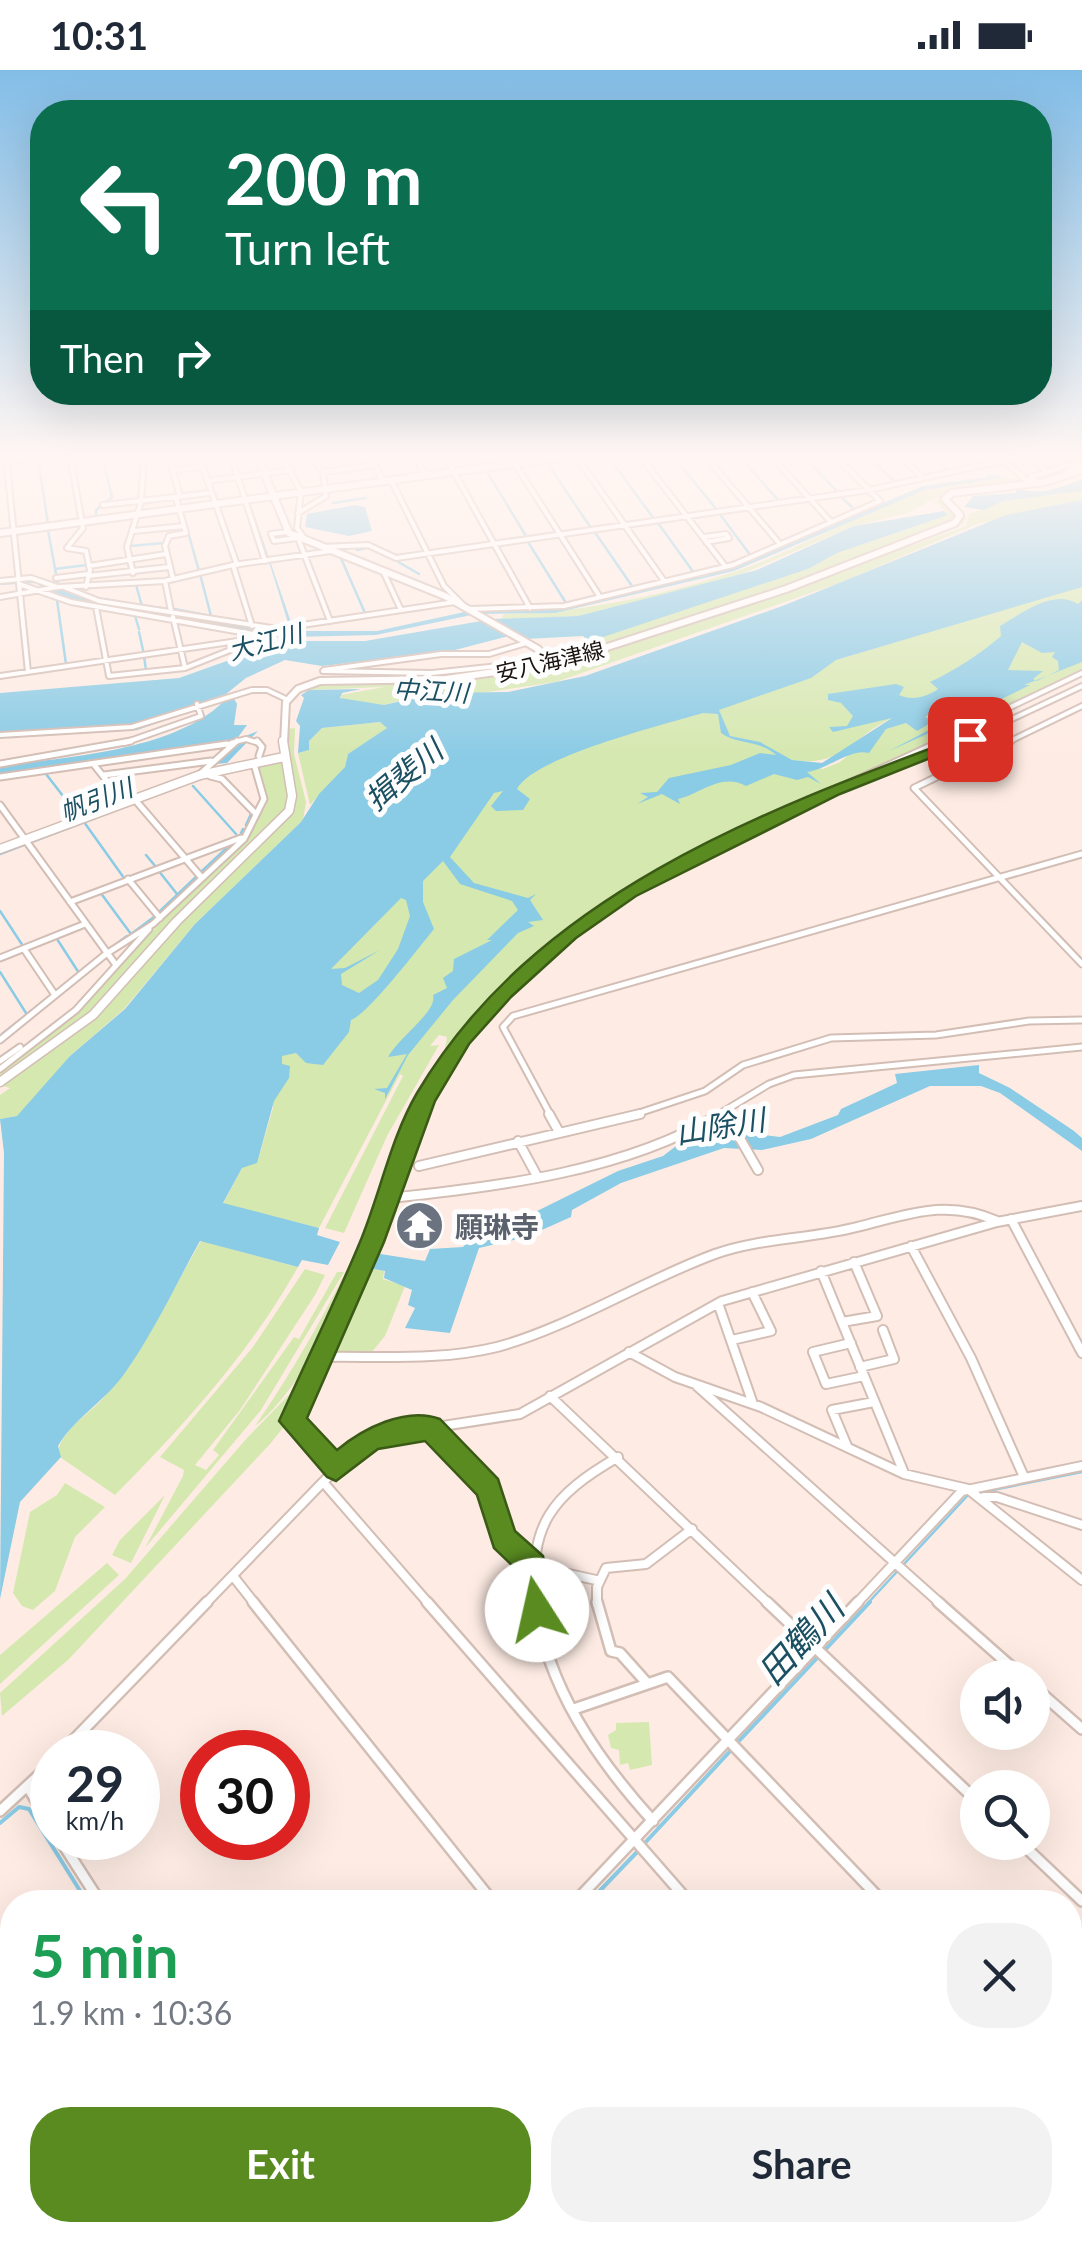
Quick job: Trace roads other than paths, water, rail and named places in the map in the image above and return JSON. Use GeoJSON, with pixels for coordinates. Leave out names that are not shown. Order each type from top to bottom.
{"type":"FeatureCollection","features":[{"type":"Feature","properties":{"kind":"main road"},"geometry":{"type":"LineString","coordinates":[[349,557],[467,608],[526,643],[546,662]]}},
{"type":"Feature","properties":{"kind":"main road","name":"安八海津線"},"geometry":{"type":"LineString","coordinates":[[286,699],[309,683],[446,679],[512,672],[583,656],[869,557]]}},
{"type":"Feature","properties":{"kind":"main road"},"geometry":{"type":"LineString","coordinates":[[0,1082],[92,1014],[177,921],[289,812],[293,802],[284,757],[286,699]]}},
{"type":"Feature","properties":{"kind":"main road"},"geometry":{"type":"LineString","coordinates":[[0,849],[200,775],[284,757]]}},
{"type":"Feature","properties":{"kind":"street"},"geometry":{"type":"LineString","coordinates":[[16,557],[28,672]]}},
{"type":"Feature","properties":{"kind":"street"},"geometry":{"type":"LineString","coordinates":[[86,587],[88,557]]}},
{"type":"Feature","properties":{"kind":"street"},"geometry":{"type":"LineString","coordinates":[[90,566],[146,557]]}},
{"type":"Feature","properties":{"kind":"street"},"geometry":{"type":"LineString","coordinates":[[167,557],[173,580]]}},
{"type":"Feature","properties":{"kind":"street"},"geometry":{"type":"LineString","coordinates":[[232,557],[252,626]]}},
{"type":"Feature","properties":{"kind":"street"},"geometry":{"type":"LineString","coordinates":[[0,597],[60,587],[173,580],[287,557]]}},
{"type":"Feature","properties":{"kind":"street"},"geometry":{"type":"LineString","coordinates":[[305,557],[330,621]]}},
{"type":"Feature","properties":{"kind":"street"},"geometry":{"type":"LineString","coordinates":[[430,557],[444,586],[467,608],[531,608],[600,597],[747,557]]}},
{"type":"Feature","properties":{"kind":"street"},"geometry":{"type":"LineString","coordinates":[[502,557],[531,608]]}},
{"type":"Feature","properties":{"kind":"street"},"geometry":{"type":"LineString","coordinates":[[575,557],[600,597]]}},
{"type":"Feature","properties":{"kind":"street"},"geometry":{"type":"LineString","coordinates":[[647,557],[664,581]]}},
{"type":"Feature","properties":{"kind":"street"},"geometry":{"type":"LineString","coordinates":[[719,557],[726,566]]}},
{"type":"Feature","properties":{"kind":"street"},"geometry":{"type":"LineString","coordinates":[[129,560],[133,573]]}},
{"type":"Feature","properties":{"kind":"street"},"geometry":{"type":"LineString","coordinates":[[56,578],[170,567]]}},
{"type":"Feature","properties":{"kind":"street"},"geometry":{"type":"LineString","coordinates":[[384,571],[401,610]]}},
{"type":"Feature","properties":{"kind":"street"},"geometry":{"type":"LineString","coordinates":[[0,581],[44,580],[84,597],[265,636]]}},
{"type":"Feature","properties":{"kind":"street"},"geometry":{"type":"LineString","coordinates":[[18,581],[33,584],[58,599],[96,606],[289,629]]}},
{"type":"Feature","properties":{"kind":"street"},"geometry":{"type":"LineString","coordinates":[[165,581],[185,668]]}},
{"type":"Feature","properties":{"kind":"street"},"geometry":{"type":"LineString","coordinates":[[96,606],[112,676],[185,668],[289,629],[455,602]]}},
{"type":"Feature","properties":{"kind":"street"},"geometry":{"type":"LineString","coordinates":[[212,626],[217,643]]}},
{"type":"Feature","properties":{"kind":"street"},"geometry":{"type":"LineString","coordinates":[[0,676],[265,636]]}},
{"type":"Feature","properties":{"kind":"street"},"geometry":{"type":"LineString","coordinates":[[323,671],[386,660],[490,654],[526,643]]}},
{"type":"Feature","properties":{"kind":"street"},"geometry":{"type":"LineString","coordinates":[[323,671],[391,674],[583,656]]}},
{"type":"Feature","properties":{"kind":"street"},"geometry":{"type":"LineString","coordinates":[[386,660],[391,674]]}},
{"type":"Feature","properties":{"kind":"street"},"geometry":{"type":"LineString","coordinates":[[512,672],[546,662]]}},
{"type":"Feature","properties":{"kind":"street"},"geometry":{"type":"LineString","coordinates":[[323,671],[350,680]]}},
{"type":"Feature","properties":{"kind":"street"},"geometry":{"type":"LineString","coordinates":[[336,1468],[292,1421],[390,1198],[418,1114],[441,1070],[489,1007],[544,954],[654,877],[1082,673]]}},
{"type":"Feature","properties":{"kind":"street"},"geometry":{"type":"LineString","coordinates":[[834,790],[927,759],[1082,686]]}},
{"type":"Feature","properties":{"kind":"street"},"geometry":{"type":"LineString","coordinates":[[0,735],[132,727],[218,698],[267,690],[286,699]]}},
{"type":"Feature","properties":{"kind":"street"},"geometry":{"type":"LineString","coordinates":[[0,764],[140,739],[201,716],[197,704]]}},
{"type":"Feature","properties":{"kind":"street"},"geometry":{"type":"LineString","coordinates":[[1082,706],[914,788],[1082,964]]}},
{"type":"Feature","properties":{"kind":"street"},"geometry":{"type":"LineString","coordinates":[[0,777],[95,766],[238,740],[262,747],[259,756]]}},
{"type":"Feature","properties":{"kind":"street"},"geometry":{"type":"LineString","coordinates":[[200,775],[238,740]]}},
{"type":"Feature","properties":{"kind":"street"},"geometry":{"type":"LineString","coordinates":[[102,775],[212,760]]}},
{"type":"Feature","properties":{"kind":"street"},"geometry":{"type":"LineString","coordinates":[[95,766],[115,791],[125,788],[202,878]]}},
{"type":"Feature","properties":{"kind":"street"},"geometry":{"type":"LineString","coordinates":[[0,1068],[76,1010],[154,924],[241,838],[264,799],[253,766],[210,776]]}},
{"type":"Feature","properties":{"kind":"street"},"geometry":{"type":"LineString","coordinates":[[200,775],[224,780],[254,812]]}},
{"type":"Feature","properties":{"kind":"street"},"geometry":{"type":"LineString","coordinates":[[0,804],[116,965]]}},
{"type":"Feature","properties":{"kind":"street"},"geometry":{"type":"LineString","coordinates":[[70,902],[241,838]]}},
{"type":"Feature","properties":{"kind":"street"},"geometry":{"type":"LineString","coordinates":[[559,1132],[503,1027],[513,1016],[1082,854]]}},
{"type":"Feature","properties":{"kind":"street"},"geometry":{"type":"LineString","coordinates":[[128,879],[160,918]]}},
{"type":"Feature","properties":{"kind":"street"},"geometry":{"type":"LineString","coordinates":[[0,958],[85,924]]}},
{"type":"Feature","properties":{"kind":"street"},"geometry":{"type":"LineString","coordinates":[[0,1039],[106,954],[154,924]]}},
{"type":"Feature","properties":{"kind":"street"},"geometry":{"type":"LineString","coordinates":[[24,949],[55,995]]}},
{"type":"Feature","properties":{"kind":"street"},"geometry":{"type":"LineString","coordinates":[[418,1166],[660,1109],[705,1091],[743,1065],[831,1038],[936,1035],[1029,1020],[1082,1020]]}},
{"type":"Feature","properties":{"kind":"street"},"geometry":{"type":"LineString","coordinates":[[0,1060],[31,1044]]}},
{"type":"Feature","properties":{"kind":"street"},"geometry":{"type":"LineString","coordinates":[[390,1198],[498,1187],[676,1140],[726,1114],[769,1084],[794,1076],[1082,1047]]}},
{"type":"Feature","properties":{"kind":"street"},"geometry":{"type":"LineString","coordinates":[[726,1114],[758,1170]]}},
{"type":"Feature","properties":{"kind":"street"},"geometry":{"type":"LineString","coordinates":[[518,1141],[537,1176]]}},
{"type":"Feature","properties":{"kind":"street"},"geometry":{"type":"LineString","coordinates":[[325,1480],[372,1438],[520,1414],[722,1301],[998,1222],[1082,1206]]}},
{"type":"Feature","properties":{"kind":"street"},"geometry":{"type":"LineString","coordinates":[[322,1357],[460,1354],[500,1346],[718,1253],[858,1227],[921,1209],[977,1212],[998,1222]]}},
{"type":"Feature","properties":{"kind":"street"},"geometry":{"type":"LineString","coordinates":[[1011,1220],[1082,1354]]}},
{"type":"Feature","properties":{"kind":"street"},"geometry":{"type":"LineString","coordinates":[[911,1246],[971,1358],[1024,1476]]}},
{"type":"Feature","properties":{"kind":"street"},"geometry":{"type":"LineString","coordinates":[[842,1322],[877,1316],[854,1262]]}},
{"type":"Feature","properties":{"kind":"street"},"geometry":{"type":"LineString","coordinates":[[821,1271],[904,1474]]}},
{"type":"Feature","properties":{"kind":"street"},"geometry":{"type":"LineString","coordinates":[[732,1340],[771,1332],[752,1292]]}},
{"type":"Feature","properties":{"kind":"street"},"geometry":{"type":"LineString","coordinates":[[719,1306],[753,1404]]}},
{"type":"Feature","properties":{"kind":"street"},"geometry":{"type":"LineString","coordinates":[[850,1343],[813,1352],[826,1384],[894,1359],[882,1330]]}},
{"type":"Feature","properties":{"kind":"street"},"geometry":{"type":"LineString","coordinates":[[628,1352],[904,1474],[997,1497],[1082,1525]]}},
{"type":"Feature","properties":{"kind":"street"},"geometry":{"type":"LineString","coordinates":[[695,1384],[1004,1660]]}},
{"type":"Feature","properties":{"kind":"street"},"geometry":{"type":"LineString","coordinates":[[550,1396],[960,1785]]}},
{"type":"Feature","properties":{"kind":"street"},"geometry":{"type":"LineString","coordinates":[[848,1448],[832,1410],[875,1402]]}},
{"type":"Feature","properties":{"kind":"street"},"geometry":{"type":"LineString","coordinates":[[431,1428],[488,1488],[504,1539],[533,1566],[596,1580]]}},
{"type":"Feature","properties":{"kind":"street"},"geometry":{"type":"LineString","coordinates":[[618,1457],[567,1491],[549,1511],[534,1547],[537,1610],[552,1671],[601,1760],[653,1821]]}},
{"type":"Feature","properties":{"kind":"street"},"geometry":{"type":"LineString","coordinates":[[588,1890],[637,1844],[653,1821],[729,1740],[898,1567],[976,1494],[1024,1476],[1082,1466]]}},
{"type":"Feature","properties":{"kind":"street"},"geometry":{"type":"LineString","coordinates":[[83,1730],[323,1482],[678,1890]]}},
{"type":"Feature","properties":{"kind":"street"},"geometry":{"type":"LineString","coordinates":[[976,1494],[1082,1580]]}},
{"type":"Feature","properties":{"kind":"street"},"geometry":{"type":"LineString","coordinates":[[646,1682],[620,1653],[611,1652],[595,1596],[596,1580],[606,1568],[646,1564],[692,1529]]}},
{"type":"Feature","properties":{"kind":"street"},"geometry":{"type":"LineString","coordinates":[[233,1576],[483,1890]]}},
{"type":"Feature","properties":{"kind":"street"},"geometry":{"type":"LineString","coordinates":[[574,1708],[668,1677],[872,1890]]}},
{"type":"Feature","properties":{"kind":"street"},"geometry":{"type":"LineString","coordinates":[[1050,1700],[1082,1728]]}},
{"type":"Feature","properties":{"kind":"street"},"geometry":{"type":"LineString","coordinates":[[0,1811],[28,1789],[30,1792]]}},
{"type":"Feature","properties":{"kind":"street"},"geometry":{"type":"LineString","coordinates":[[73,1860],[92,1890]]}},
{"type":"Feature","properties":{"kind":"street"},"geometry":{"type":"LineString","coordinates":[[1039,1860],[1070,1890]]}},
{"type":"Feature","properties":{"kind":"water"},"geometry":{"type":"Polygon","coordinates":[[[269,557],[294,631],[377,631],[478,609],[567,607],[766,557],[734,571],[555,613],[476,614],[376,635],[291,637],[57,598],[36,583],[0,585],[10,580],[39,580],[95,601],[291,632],[269,557]]]}},
{"type":"Feature","properties":{"kind":"water"},"geometry":{"type":"Polygon","coordinates":[[[785,557],[829,557],[808,569],[588,642],[583,636],[526,639],[517,634],[451,651],[322,666],[285,660],[246,678],[226,694],[133,724],[0,732],[0,693],[179,678],[283,641],[365,641],[493,619],[578,616],[757,570],[785,557]]]}},
{"type":"Feature","properties":{"kind":"water","name":"揖斐川"},"geometry":{"type":"Polygon","coordinates":[[[902,557],[1082,557],[1082,587],[836,660],[811,678],[719,710],[730,736],[760,742],[792,760],[822,763],[892,718],[833,732],[829,727],[847,726],[853,716],[841,703],[828,700],[828,694],[896,684],[904,687],[899,695],[904,697],[929,694],[938,689],[930,682],[993,643],[1001,636],[1000,626],[1048,601],[1078,604],[1082,600],[1082,662],[1048,675],[1059,670],[1058,661],[1052,657],[1055,652],[1042,653],[1022,642],[1008,670],[1043,671],[1033,679],[1036,680],[1024,685],[1030,685],[971,714],[962,712],[963,718],[889,751],[956,716],[951,713],[958,703],[953,699],[925,717],[934,721],[917,731],[906,723],[886,729],[869,753],[855,753],[807,772],[821,784],[808,777],[797,780],[774,774],[746,786],[719,783],[678,799],[680,804],[662,794],[637,804],[648,797],[640,793],[657,792],[669,778],[731,765],[760,753],[776,755],[763,747],[727,737],[721,733],[718,714],[703,713],[602,743],[548,765],[517,789],[530,799],[523,810],[496,811],[491,806],[503,791],[494,793],[450,857],[474,883],[528,898],[536,894],[530,900],[543,920],[528,922],[534,926],[518,933],[453,1000],[408,1055],[385,1099],[385,1093],[374,1089],[387,1088],[407,1054],[388,1057],[430,1009],[433,995],[447,988],[443,978],[453,971],[454,959],[492,940],[487,940],[518,910],[512,901],[460,884],[443,861],[423,881],[423,902],[434,929],[380,994],[351,1020],[349,1032],[323,1065],[306,1063],[296,1053],[282,1056],[282,1064],[290,1066],[289,1078],[274,1101],[257,1163],[242,1168],[223,1203],[319,1228],[317,1235],[340,1242],[328,1265],[302,1260],[298,1267],[200,1241],[133,1361],[64,1437],[58,1446],[61,1457],[20,1502],[0,1599],[4,1153],[0,1119],[17,1116],[70,1056],[125,1009],[195,924],[301,822],[319,794],[345,767],[348,754],[387,728],[380,722],[322,728],[309,741],[309,750],[298,753],[300,726],[296,721],[304,698],[301,695],[309,690],[361,689],[342,693],[340,698],[384,705],[436,693],[508,692],[585,676],[785,605],[902,557]],[[401,898],[331,969],[345,968],[380,950],[341,974],[342,985],[359,993],[378,980],[398,949],[410,916],[406,900],[401,898]]]}},
{"type":"Feature","properties":{"kind":"water"},"geometry":{"type":"Polygon","coordinates":[[[232,695],[237,704],[234,725],[247,725],[236,740],[258,731],[227,763],[215,764],[234,740],[137,759],[0,774],[0,766],[86,755],[147,742],[201,719],[222,703],[220,699],[232,695]]]}},
{"type":"Feature","properties":{"kind":"water"},"geometry":{"type":"Polygon","coordinates":[[[979,1065],[979,1073],[1010,1088],[1074,1131],[1082,1138],[1082,1151],[1000,1093],[981,1086],[930,1086],[811,1139],[762,1150],[724,1148],[621,1183],[572,1210],[571,1217],[526,1237],[479,1248],[450,1333],[405,1328],[415,1308],[408,1305],[412,1290],[384,1278],[385,1271],[368,1268],[374,1253],[425,1261],[430,1249],[463,1247],[472,1236],[535,1212],[618,1171],[663,1156],[676,1146],[727,1135],[743,1138],[748,1133],[780,1137],[838,1115],[841,1109],[897,1083],[895,1074],[979,1065]]]}},
{"type":"Feature","properties":{"kind":"waterway"},"geometry":{"type":"LineString","coordinates":[[53,557],[55,569]]}},
{"type":"Feature","properties":{"kind":"waterway"},"geometry":{"type":"LineString","coordinates":[[195,557],[199,571]]}},
{"type":"Feature","properties":{"kind":"waterway"},"geometry":{"type":"LineString","coordinates":[[341,557],[365,613]]}},
{"type":"Feature","properties":{"kind":"waterway"},"geometry":{"type":"LineString","coordinates":[[538,557],[566,603]]}},
{"type":"Feature","properties":{"kind":"waterway"},"geometry":{"type":"LineString","coordinates":[[612,557],[632,586]]}},
{"type":"Feature","properties":{"kind":"waterway"},"geometry":{"type":"LineString","coordinates":[[683,557],[694,573]]}},
{"type":"Feature","properties":{"kind":"waterway"},"geometry":{"type":"LineString","coordinates":[[395,560],[419,574]]}},
{"type":"Feature","properties":{"kind":"waterway"},"geometry":{"type":"LineString","coordinates":[[55,569],[87,565]]}},
{"type":"Feature","properties":{"kind":"waterway"},"geometry":{"type":"LineString","coordinates":[[55,569],[58,585]]}},
{"type":"Feature","properties":{"kind":"waterway"},"geometry":{"type":"LineString","coordinates":[[174,609],[211,616],[200,574]]}},
{"type":"Feature","properties":{"kind":"waterway"},"geometry":{"type":"LineString","coordinates":[[136,585],[142,606]]}},
{"type":"Feature","properties":{"kind":"waterway"},"geometry":{"type":"LineString","coordinates":[[40,593],[57,600],[66,664]]}},
{"type":"Feature","properties":{"kind":"waterway"},"geometry":{"type":"LineString","coordinates":[[95,598],[115,601]]}},
{"type":"Feature","properties":{"kind":"waterway"},"geometry":{"type":"LineString","coordinates":[[145,606],[170,609]]}},
{"type":"Feature","properties":{"kind":"waterway"},"geometry":{"type":"LineString","coordinates":[[135,616],[139,629]]}},
{"type":"Feature","properties":{"kind":"waterway"},"geometry":{"type":"LineString","coordinates":[[139,632],[143,650]]}},
{"type":"Feature","properties":{"kind":"waterway","name":"大江川"},"geometry":{"type":"LineString","coordinates":[[213,643],[251,636]]}},
{"type":"Feature","properties":{"kind":"waterway"},"geometry":{"type":"LineString","coordinates":[[123,656],[175,648]]}},
{"type":"Feature","properties":{"kind":"waterway"},"geometry":{"type":"LineString","coordinates":[[144,656],[146,670]]}},
{"type":"Feature","properties":{"kind":"waterway"},"geometry":{"type":"LineString","coordinates":[[86,732],[136,729],[162,720]]}},
{"type":"Feature","properties":{"kind":"waterway"},"geometry":{"type":"LineString","coordinates":[[46,774],[80,818]]}},
{"type":"Feature","properties":{"kind":"waterway"},"geometry":{"type":"LineString","coordinates":[[193,786],[236,834]]}},
{"type":"Feature","properties":{"kind":"waterway","name":"帆引川"},"geometry":{"type":"LineString","coordinates":[[84,822],[116,810]]}},
{"type":"Feature","properties":{"kind":"waterway"},"geometry":{"type":"LineString","coordinates":[[246,825],[251,814]]}},
{"type":"Feature","properties":{"kind":"waterway","name":"帆引川"},"geometry":{"type":"LineString","coordinates":[[0,854],[84,822]]}},
{"type":"Feature","properties":{"kind":"waterway"},"geometry":{"type":"LineString","coordinates":[[84,822],[124,878]]}},
{"type":"Feature","properties":{"kind":"waterway"},"geometry":{"type":"LineString","coordinates":[[241,833],[243,829]]}},
{"type":"Feature","properties":{"kind":"waterway"},"geometry":{"type":"LineString","coordinates":[[201,872],[232,843]]}},
{"type":"Feature","properties":{"kind":"waterway"},"geometry":{"type":"LineString","coordinates":[[146,855],[156,867]]}},
{"type":"Feature","properties":{"kind":"waterway"},"geometry":{"type":"LineString","coordinates":[[158,870],[177,894]]}},
{"type":"Feature","properties":{"kind":"waterway"},"geometry":{"type":"LineString","coordinates":[[158,913],[197,876]]}},
{"type":"Feature","properties":{"kind":"waterway"},"geometry":{"type":"LineString","coordinates":[[100,892],[131,934],[154,917]]}},
{"type":"Feature","properties":{"kind":"waterway"},"geometry":{"type":"LineString","coordinates":[[0,911],[23,946]]}},
{"type":"Feature","properties":{"kind":"waterway"},"geometry":{"type":"LineString","coordinates":[[108,950],[127,936]]}},
{"type":"Feature","properties":{"kind":"waterway"},"geometry":{"type":"LineString","coordinates":[[57,939],[79,973]]}},
{"type":"Feature","properties":{"kind":"waterway"},"geometry":{"type":"LineString","coordinates":[[0,972],[26,1013]]}},
{"type":"Feature","properties":{"kind":"waterway"},"geometry":{"type":"LineString","coordinates":[[2,1034],[52,995]]}},
{"type":"Feature","properties":{"kind":"waterway","name":"田鶴川"},"geometry":{"type":"LineString","coordinates":[[867,1604],[968,1495],[1082,1472]]}},
{"type":"Feature","properties":{"kind":"waterway","name":"田鶴川"},"geometry":{"type":"LineString","coordinates":[[824,1651],[870,1602]]}},
{"type":"Feature","properties":{"kind":"waterway","name":"田鶴川"},"geometry":{"type":"LineString","coordinates":[[738,1742],[818,1657]]}},
{"type":"Feature","properties":{"kind":"waterway","name":"田鶴川"},"geometry":{"type":"LineString","coordinates":[[643,1845],[733,1748]]}},
{"type":"Feature","properties":{"kind":"waterway","name":"田鶴川"},"geometry":{"type":"LineString","coordinates":[[0,1823],[19,1807],[29,1809],[80,1890]]}},
{"type":"Feature","properties":{"kind":"waterway","name":"田鶴川"},"geometry":{"type":"LineString","coordinates":[[601,1890],[638,1851]]}},
{"type":"Feature","properties":{"kind":"place","name":"願琳寺"},"geometry":{"type":"Point","coordinates":[420,1226]}},
{"type":"Feature","properties":{"kind":"water label","name":"中江川"},"geometry":{"type":"Point","coordinates":[431,690]}},
{"type":"Feature","properties":{"kind":"water label","name":"山除川"},"geometry":{"type":"Point","coordinates":[720,1125]}}]}
